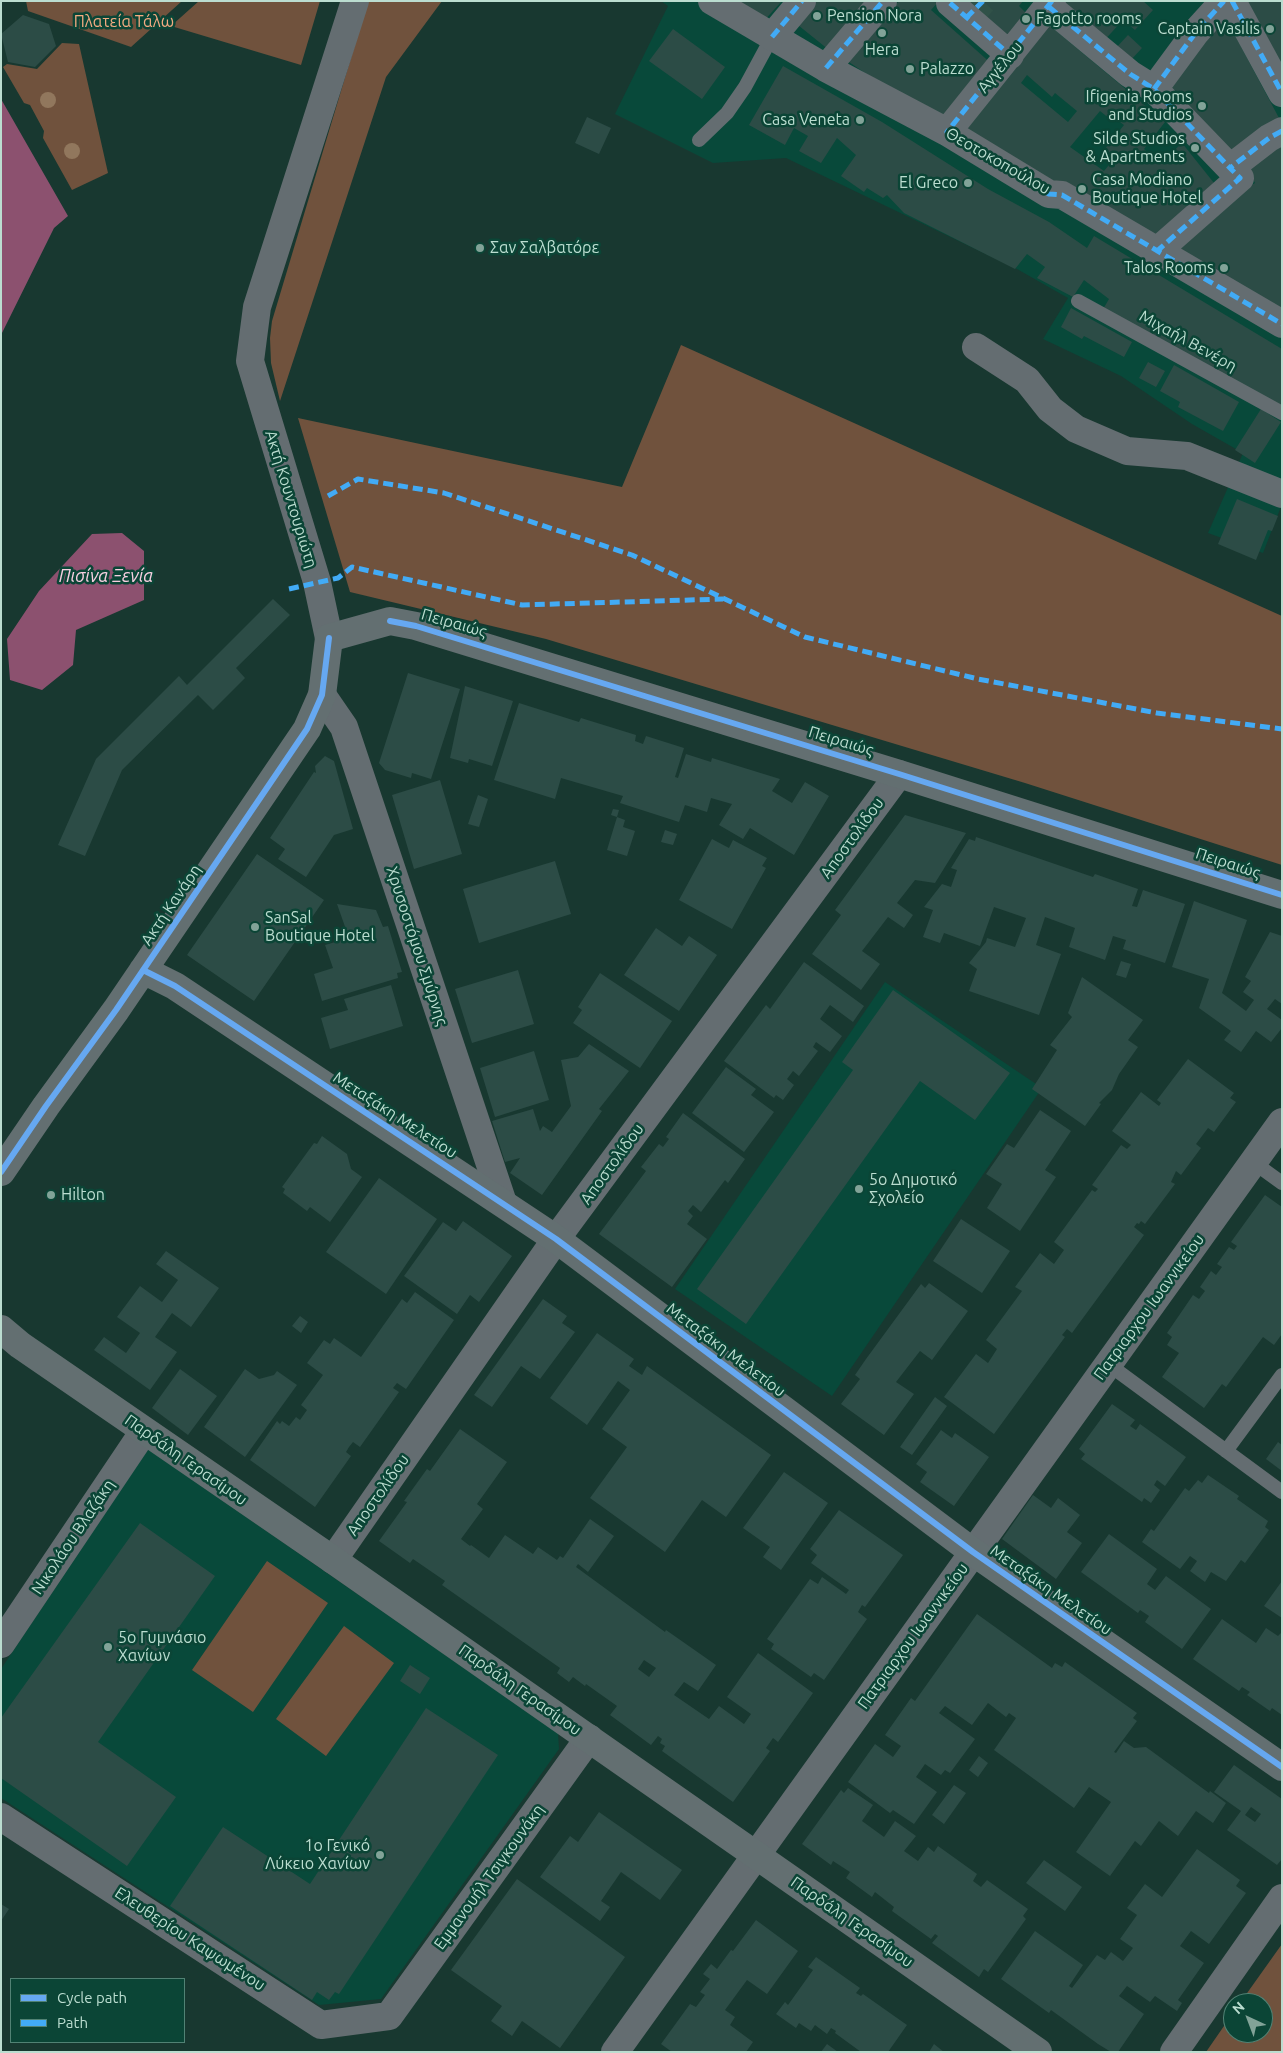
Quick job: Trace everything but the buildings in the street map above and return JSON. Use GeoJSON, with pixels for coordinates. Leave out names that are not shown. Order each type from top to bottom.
{"type":"FeatureCollection","features":[{"type":"Feature","properties":{"kind":"street","name":"Ακτή Κουντουριώτη"},"geometry":{"type":"LineString","coordinates":[[329,638],[317,582],[250,361],[257,307],[354,1]]}},
{"type":"Feature","properties":{"kind":"street","name":"Θεοτοκοπούλου"},"geometry":{"type":"LineString","coordinates":[[712,1],[772,38],[788,44],[826,68],[947,132],[1049,194],[1062,195],[1156,252],[1281,322]]}},
{"type":"Feature","properties":{"kind":"street"},"geometry":{"type":"LineString","coordinates":[[772,38],[802,1]]}},
{"type":"Feature","properties":{"kind":"street"},"geometry":{"type":"LineString","coordinates":[[826,68],[884,1]]}},
{"type":"Feature","properties":{"kind":"street"},"geometry":{"type":"LineString","coordinates":[[1154,89],[1196,32],[1224,1]]}},
{"type":"Feature","properties":{"kind":"street"},"geometry":{"type":"LineString","coordinates":[[1232,1],[1282,93]]}},
{"type":"Feature","properties":{"kind":"street"},"geometry":{"type":"LineString","coordinates":[[1050,4],[1130,74],[1154,89],[1240,178],[1156,252]]}},
{"type":"Feature","properties":{"kind":"street","name":"Αγγέλου"},"geometry":{"type":"LineString","coordinates":[[947,132],[1050,4]]}},
{"type":"Feature","properties":{"kind":"street"},"geometry":{"type":"LineString","coordinates":[[962,12],[1010,55]]}},
{"type":"Feature","properties":{"kind":"street"},"geometry":{"type":"LineString","coordinates":[[1230,168],[1269,138],[1282,131]]}},
{"type":"Feature","properties":{"kind":"street"},"geometry":{"type":"LineString","coordinates":[[976,348],[1027,380],[1050,409],[1076,429],[1127,451],[1187,456],[1282,494]]}},
{"type":"Feature","properties":{"kind":"street","name":"Πειραιώς"},"geometry":{"type":"LineString","coordinates":[[329,638],[390,621],[416,626],[899,774],[1282,895]]}},
{"type":"Feature","properties":{"kind":"street","name":"Ακτή Κανάρη"},"geometry":{"type":"LineString","coordinates":[[1,1172],[143,970],[307,729],[322,694],[329,638]]}},
{"type":"Feature","properties":{"kind":"street","name":"Χρυσοστόμου Σμύρνης"},"geometry":{"type":"LineString","coordinates":[[322,694],[344,727],[503,1203]]}},
{"type":"Feature","properties":{"kind":"street","name":"Αποστολίδου"},"geometry":{"type":"LineString","coordinates":[[333,1560],[556,1239],[899,774]]}},
{"type":"Feature","properties":{"kind":"street","name":"Μεταξάκη Μελετίου"},"geometry":{"type":"LineString","coordinates":[[143,970],[175,986],[556,1239],[973,1552],[1282,1767]]}},
{"type":"Feature","properties":{"kind":"street","name":"Πατριαρχου Ιωαννικείου"},"geometry":{"type":"LineString","coordinates":[[615,2052],[1282,1122]]}},
{"type":"Feature","properties":{"kind":"street","name":"Παρδάλη Γερασίμου"},"geometry":{"type":"LineString","coordinates":[[1,1328],[20,1345],[333,1560],[1038,2052]]}},
{"type":"Feature","properties":{"kind":"street","name":"Νικολάου Βλαζάκη"},"geometry":{"type":"LineString","coordinates":[[1,1644],[144,1431]]}},
{"type":"Feature","properties":{"kind":"street","name":"Εμμανουήλ Τσιγκουνάκη"},"geometry":{"type":"LineString","coordinates":[[389,2016],[588,1738]]}},
{"type":"Feature","properties":{"kind":"street","name":"Ελευθερίου Καψωμένου"},"geometry":{"type":"LineString","coordinates":[[1,1817],[322,2025],[389,2016]]}},
{"type":"Feature","properties":{"kind":"street"},"geometry":{"type":"LineString","coordinates":[[1174,2052],[1282,1898]]}},
{"type":"Feature","properties":{"kind":"lane"},"geometry":{"type":"LineString","coordinates":[[699,140],[727,112],[745,87],[772,38]]}},
{"type":"Feature","properties":{"kind":"lane","name":"Μιχαήλ Βενέρη"},"geometry":{"type":"LineString","coordinates":[[1078,301],[1282,413]]}},
{"type":"Feature","properties":{"kind":"lane"},"geometry":{"type":"LineString","coordinates":[[1253,1162],[1282,1183]]}},
{"type":"Feature","properties":{"kind":"lane"},"geometry":{"type":"LineString","coordinates":[[1108,1364],[1282,1492]]}},
{"type":"Feature","properties":{"kind":"lane"},"geometry":{"type":"LineString","coordinates":[[1226,1451],[1282,1376]]}},
{"type":"Feature","properties":{"kind":"shaded area"},"geometry":{"type":"Polygon","coordinates":[[[661,1],[1282,1],[1282,504],[1263,553],[1208,533],[1243,453],[1192,424],[1121,376],[1043,339],[1068,298],[1017,269],[786,158],[713,163],[615,114],[668,6],[661,1]]]}},
{"type":"Feature","properties":{"kind":"shaded area","name":"5ο Δημοτικό Σχολείο"},"geometry":{"type":"Polygon","coordinates":[[[885,982],[1042,1088],[832,1396],[675,1289],[885,982]]]}},
{"type":"Feature","properties":{"kind":"shaded area"},"geometry":{"type":"Polygon","coordinates":[[[148,1449],[558,1733],[559,1749],[381,1999],[319,2005],[1,1798],[1,1669],[148,1449]]]}},
{"type":"Feature","properties":{"kind":"green space","name":"Πλατεία Τάλω"},"geometry":{"type":"Polygon","coordinates":[[[26,1],[182,1],[131,47],[28,11],[26,1]]]}},
{"type":"Feature","properties":{"kind":"green space"},"geometry":{"type":"Polygon","coordinates":[[[199,1],[320,1],[301,65],[171,26],[199,1]]]}},
{"type":"Feature","properties":{"kind":"green space"},"geometry":{"type":"Polygon","coordinates":[[[368,1],[442,1],[386,77],[280,401],[271,363],[270,338],[272,321],[368,1]]]}},
{"type":"Feature","properties":{"kind":"green space"},"geometry":{"type":"Polygon","coordinates":[[[62,43],[79,44],[108,173],[72,190],[43,138],[44,131],[30,105],[24,103],[3,67],[7,64],[37,69],[62,43]]]}},
{"type":"Feature","properties":{"kind":"green space"},"geometry":{"type":"Polygon","coordinates":[[[681,345],[1282,616],[1282,865],[1025,783],[546,639],[350,592],[298,418],[622,487],[681,345]]]}},
{"type":"Feature","properties":{"kind":"green space"},"geometry":{"type":"Polygon","coordinates":[[[267,1561],[328,1603],[253,1712],[192,1670],[267,1561]]]}},
{"type":"Feature","properties":{"kind":"green space"},"geometry":{"type":"Polygon","coordinates":[[[344,1626],[394,1663],[326,1756],[276,1719],[344,1626]]]}},
{"type":"Feature","properties":{"kind":"green space"},"geometry":{"type":"Polygon","coordinates":[[[1282,1944],[1282,2052],[1206,2052],[1223,2027],[1223,2043],[1273,2043],[1273,1993],[1247,1993],[1282,1944]]]}},
{"type":"Feature","properties":{"kind":"water"},"geometry":{"type":"Polygon","coordinates":[[[1,99],[68,216],[54,228],[1,335],[1,99]]]}},
{"type":"Feature","properties":{"kind":"water","name":"Πισίνα Ξενία"},"geometry":{"type":"Polygon","coordinates":[[[122,533],[144,551],[144,600],[76,630],[73,665],[42,690],[10,680],[7,639],[39,591],[92,534],[122,533]]]}},
{"type":"Feature","properties":{"kind":"tunnel"},"geometry":{"type":"LineString","coordinates":[[971,14],[983,1]]}},
{"type":"Feature","properties":{"kind":"marked path"},"geometry":{"type":"LineString","coordinates":[[772,37],[802,1]]}},
{"type":"Feature","properties":{"kind":"marked path"},"geometry":{"type":"LineString","coordinates":[[826,68],[883,1]]}},
{"type":"Feature","properties":{"kind":"marked path"},"geometry":{"type":"LineString","coordinates":[[966,18],[983,1]]}},
{"type":"Feature","properties":{"kind":"marked path"},"geometry":{"type":"LineString","coordinates":[[1052,1],[947,132],[1049,194],[1062,195],[1282,324]]}},
{"type":"Feature","properties":{"kind":"marked path"},"geometry":{"type":"LineString","coordinates":[[1154,89],[1196,32],[1224,1]]}},
{"type":"Feature","properties":{"kind":"marked path"},"geometry":{"type":"LineString","coordinates":[[1232,1],[1282,93]]}},
{"type":"Feature","properties":{"kind":"marked path"},"geometry":{"type":"LineString","coordinates":[[950,3],[1010,55]]}},
{"type":"Feature","properties":{"kind":"marked path"},"geometry":{"type":"LineString","coordinates":[[1049,7],[1130,74],[1154,89],[1230,168]]}},
{"type":"Feature","properties":{"kind":"marked path"},"geometry":{"type":"LineString","coordinates":[[1156,252],[1240,178],[1230,168],[1269,138],[1282,131]]}},
{"type":"Feature","properties":{"kind":"marked path"},"geometry":{"type":"LineString","coordinates":[[328,496],[358,479],[444,493],[632,555],[805,637],[978,679],[1157,713],[1282,729]]}},
{"type":"Feature","properties":{"kind":"marked path"},"geometry":{"type":"LineString","coordinates":[[289,589],[338,578],[352,567],[522,605],[723,599]]}},
{"type":"Feature","properties":{"kind":"cycle path"},"geometry":{"type":"LineString","coordinates":[[390,621],[416,626],[899,774],[1282,895]]}},
{"type":"Feature","properties":{"kind":"cycle path"},"geometry":{"type":"LineString","coordinates":[[1,1172],[46,1106],[116,1010],[307,729],[322,695],[329,638]]}},
{"type":"Feature","properties":{"kind":"cycle path"},"geometry":{"type":"LineString","coordinates":[[143,970],[175,986],[556,1239],[973,1552],[1282,1767]]}},
{"type":"Feature","properties":{"kind":"place","name":"Pension Nora"},"geometry":{"type":"Point","coordinates":[817,16]}},
{"type":"Feature","properties":{"kind":"place","name":"Fagotto rooms"},"geometry":{"type":"Point","coordinates":[1026,19]}},
{"type":"Feature","properties":{"kind":"place","name":"Captain Vasilis"},"geometry":{"type":"Point","coordinates":[1270,29]}},
{"type":"Feature","properties":{"kind":"place","name":"Hera"},"geometry":{"type":"Point","coordinates":[882,33]}},
{"type":"Feature","properties":{"kind":"place","name":"Palazzo"},"geometry":{"type":"Point","coordinates":[910,69]}},
{"type":"Feature","properties":{"kind":"place","name":"Ifigenia Rooms and Studios"},"geometry":{"type":"Point","coordinates":[1202,106]}},
{"type":"Feature","properties":{"kind":"place","name":"Casa Veneta"},"geometry":{"type":"Point","coordinates":[860,120]}},
{"type":"Feature","properties":{"kind":"place","name":"Silde Studios & Apartments"},"geometry":{"type":"Point","coordinates":[1195,148]}},
{"type":"Feature","properties":{"kind":"place","name":"El Greco"},"geometry":{"type":"Point","coordinates":[968,183]}},
{"type":"Feature","properties":{"kind":"place","name":"Casa Modiano Boutique Hotel"},"geometry":{"type":"Point","coordinates":[1082,189]}},
{"type":"Feature","properties":{"kind":"place","name":"Σαν Σαλβατόρε"},"geometry":{"type":"Point","coordinates":[480,248]}},
{"type":"Feature","properties":{"kind":"place","name":"Talos Rooms"},"geometry":{"type":"Point","coordinates":[1224,268]}},
{"type":"Feature","properties":{"kind":"place","name":"SanSal Boutique Hotel"},"geometry":{"type":"Point","coordinates":[255,927]}},
{"type":"Feature","properties":{"kind":"place","name":"5ο Δημοτικό Σχολείο"},"geometry":{"type":"Point","coordinates":[859,1189]}},
{"type":"Feature","properties":{"kind":"place","name":"Hilton"},"geometry":{"type":"Point","coordinates":[51,1195]}},
{"type":"Feature","properties":{"kind":"place","name":"5ο Γυμνάσιο Χανίων"},"geometry":{"type":"Point","coordinates":[108,1647]}},
{"type":"Feature","properties":{"kind":"place","name":"1ο Γενικό Λύκειο Χανίων"},"geometry":{"type":"Point","coordinates":[380,1855]}}]}
